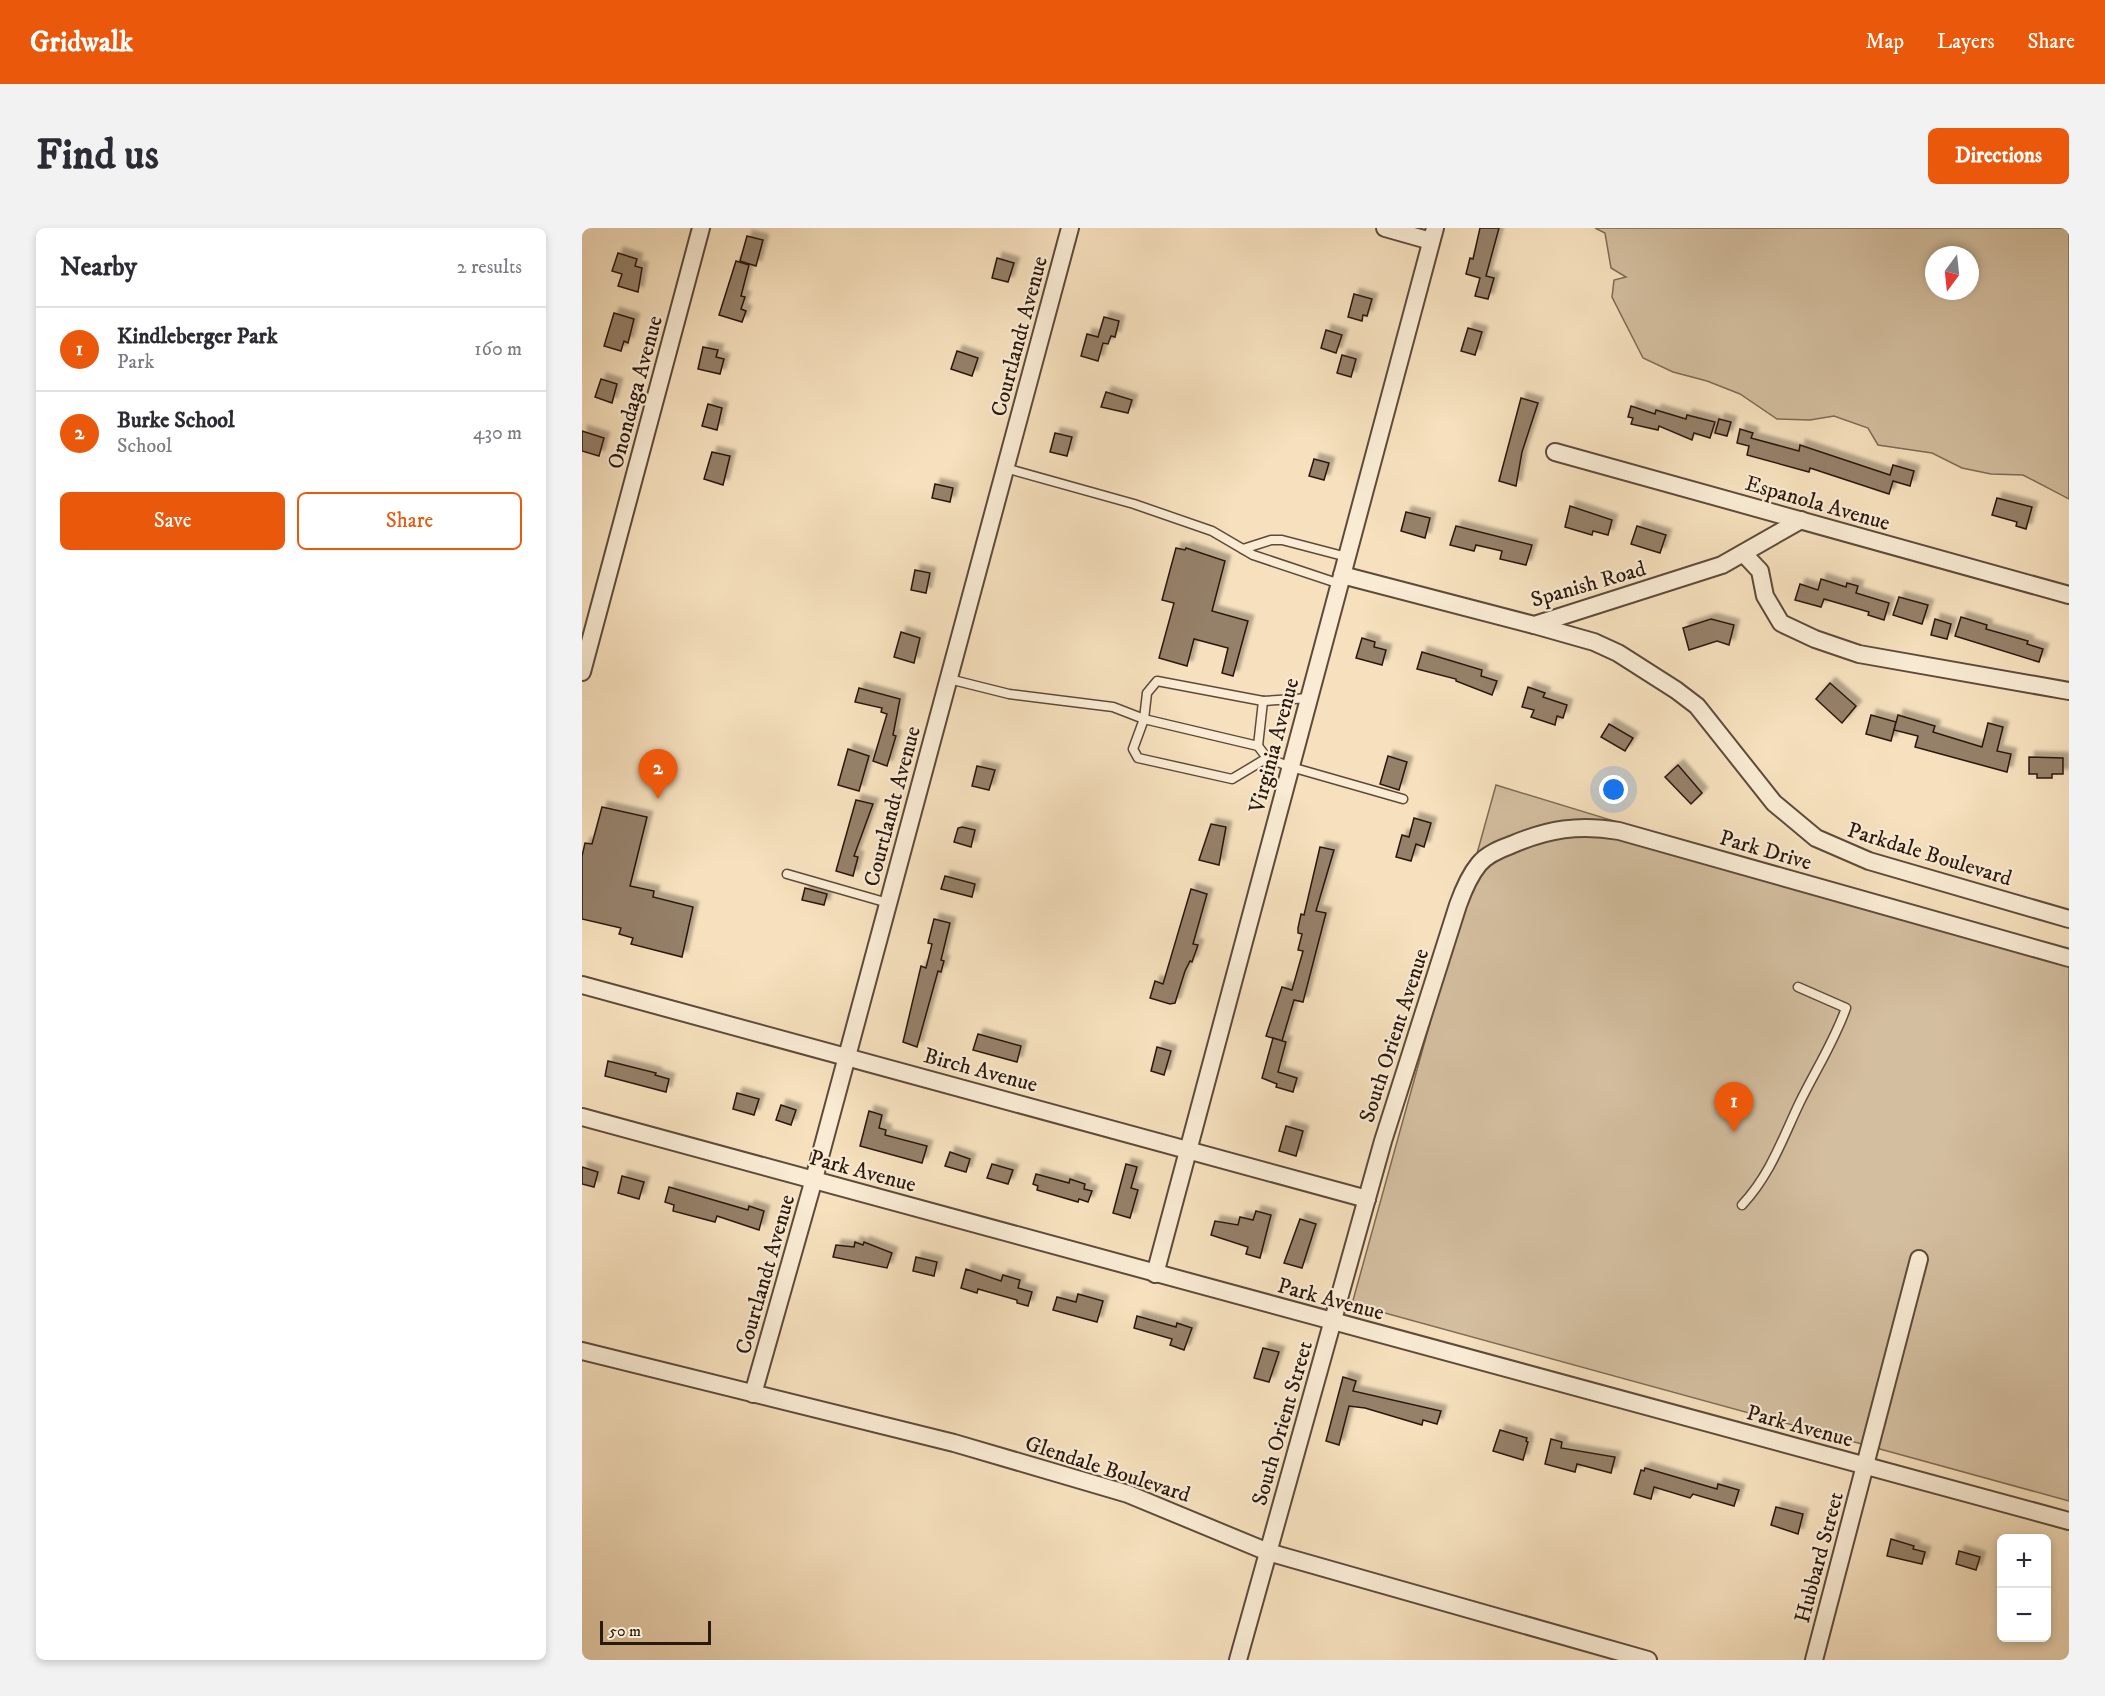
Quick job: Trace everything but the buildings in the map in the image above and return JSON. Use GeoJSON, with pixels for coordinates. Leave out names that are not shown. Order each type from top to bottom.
{"type":"FeatureCollection","features":[{"type":"Feature","properties":{"kind":"street","name":"Onondaga Avenue"},"geometry":{"type":"LineString","coordinates":[[582,672],[701,228]]}},
{"type":"Feature","properties":{"kind":"street","name":"Courtlandt Avenue"},"geometry":{"type":"LineString","coordinates":[[753,1394],[814,1179],[1070,228]]}},
{"type":"Feature","properties":{"kind":"street"},"geometry":{"type":"LineString","coordinates":[[1385,228],[1433,234]]}},
{"type":"Feature","properties":{"kind":"street","name":"Virginia Avenue"},"geometry":{"type":"LineString","coordinates":[[1155,1274],[1433,234]]}},
{"type":"Feature","properties":{"kind":"street","name":"Espanola Avenue"},"geometry":{"type":"LineString","coordinates":[[1555,452],[2069,595]]}},
{"type":"Feature","properties":{"kind":"street","name":"Spanish Road"},"geometry":{"type":"LineString","coordinates":[[1341,580],[1534,626],[1700,572],[1744,554],[1801,520]]}},
{"type":"Feature","properties":{"kind":"street"},"geometry":{"type":"LineString","coordinates":[[1744,554],[1760,571],[1765,596],[1781,623],[1815,639],[1859,654],[2069,691]]}},
{"type":"Feature","properties":{"kind":"street","name":"Parkdale Boulevard"},"geometry":{"type":"LineString","coordinates":[[1534,626],[1602,646],[1676,690],[1697,706],[1774,803],[1816,838],[1869,861],[2069,919]]}},
{"type":"Feature","properties":{"kind":"street","name":"Park Drive"},"geometry":{"type":"LineString","coordinates":[[1464,886],[1480,862],[1496,851],[1552,829],[1594,826],[1620,831],[2069,958]]}},
{"type":"Feature","properties":{"kind":"street","name":"South Orient Avenue"},"geometry":{"type":"LineString","coordinates":[[1367,1199],[1383,1141],[1464,886]]}},
{"type":"Feature","properties":{"kind":"street","name":"Birch Avenue"},"geometry":{"type":"LineString","coordinates":[[582,985],[847,1055],[1367,1199]]}},
{"type":"Feature","properties":{"kind":"street","name":"Park Avenue"},"geometry":{"type":"LineString","coordinates":[[582,1117],[2069,1521]]}},
{"type":"Feature","properties":{"kind":"street","name":"South Orient Street"},"geometry":{"type":"LineString","coordinates":[[1238,1660],[1367,1199]]}},
{"type":"Feature","properties":{"kind":"street","name":"Hubbard Street"},"geometry":{"type":"LineString","coordinates":[[1814,1660],[1919,1259]]}},
{"type":"Feature","properties":{"kind":"street","name":"Glendale Boulevard"},"geometry":{"type":"LineString","coordinates":[[582,1351],[954,1443],[1128,1494],[1268,1552],[1648,1660]]}},
{"type":"Feature","properties":{"kind":"lane"},"geometry":{"type":"LineString","coordinates":[[1005,468],[1134,504],[1212,531],[1243,549],[1341,580]]}},
{"type":"Feature","properties":{"kind":"lane"},"geometry":{"type":"LineString","coordinates":[[1243,549],[1271,540],[1282,540],[1347,557]]}},
{"type":"Feature","properties":{"kind":"lane"},"geometry":{"type":"LineString","coordinates":[[949,679],[1010,694],[1113,707],[1144,718],[1258,746],[1267,758],[1291,767],[1403,799]]}},
{"type":"Feature","properties":{"kind":"lane"},"geometry":{"type":"LineString","coordinates":[[1267,758],[1232,779],[1138,758],[1133,749],[1144,718],[1147,693],[1157,681],[1263,701],[1310,698]]}},
{"type":"Feature","properties":{"kind":"lane"},"geometry":{"type":"LineString","coordinates":[[1258,746],[1263,701]]}},
{"type":"Feature","properties":{"kind":"lane"},"geometry":{"type":"LineString","coordinates":[[787,874],[888,903]]}},
{"type":"Feature","properties":{"kind":"lane"},"geometry":{"type":"LineString","coordinates":[[1742,1205],[1755,1191],[1778,1154],[1798,1105],[1837,1034],[1846,1008],[1798,987]]}},
{"type":"Feature","properties":{"kind":"shaded area"},"geometry":{"type":"Polygon","coordinates":[[[1595,228],[2069,228],[2069,499],[2023,475],[1991,474],[1962,468],[1932,453],[1878,445],[1868,428],[1834,416],[1810,420],[1777,419],[1740,394],[1707,381],[1673,372],[1643,358],[1612,297],[1614,280],[1626,277],[1611,268],[1605,233],[1595,228]]]}},
{"type":"Feature","properties":{"kind":"shaded area"},"geometry":{"type":"Polygon","coordinates":[[[1496,785],[2069,960],[2069,1501],[1352,1304],[1496,785]]]}},
{"type":"Feature","properties":{"kind":"place","name":"Burke School"},"geometry":{"type":"Point","coordinates":[658,799]}},
{"type":"Feature","properties":{"kind":"place","name":"Kindleberger Park"},"geometry":{"type":"Point","coordinates":[1734,1132]}}]}
